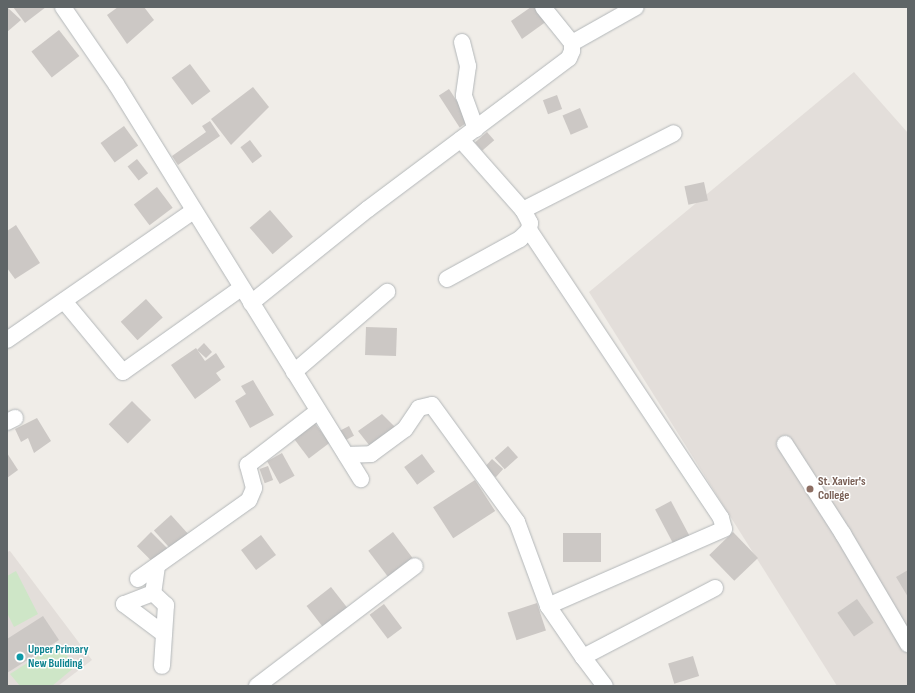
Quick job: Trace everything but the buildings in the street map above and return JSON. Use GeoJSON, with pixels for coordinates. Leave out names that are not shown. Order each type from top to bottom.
{"type":"FeatureCollection","features":[{"type":"Feature","properties":{"kind":"street"},"geometry":{"type":"LineString","coordinates":[[63,7],[116,84],[193,211],[361,479]]}},
{"type":"Feature","properties":{"kind":"street"},"geometry":{"type":"LineString","coordinates":[[251,303],[368,209],[562,66],[572,51],[572,43],[543,7]]}},
{"type":"Feature","properties":{"kind":"street"},"geometry":{"type":"LineString","coordinates":[[572,43],[636,7]]}},
{"type":"Feature","properties":{"kind":"street"},"geometry":{"type":"LineString","coordinates":[[462,42],[468,66],[464,96],[476,129]]}},
{"type":"Feature","properties":{"kind":"street"},"geometry":{"type":"LineString","coordinates":[[523,210],[674,133]]}},
{"type":"Feature","properties":{"kind":"street"},"geometry":{"type":"LineString","coordinates":[[447,279],[520,239],[529,230],[530,223],[523,210],[461,140]]}},
{"type":"Feature","properties":{"kind":"street"},"geometry":{"type":"LineString","coordinates":[[7,340],[193,211]]}},
{"type":"Feature","properties":{"kind":"street"},"geometry":{"type":"LineString","coordinates":[[529,230],[721,518],[724,529],[548,606]]}},
{"type":"Feature","properties":{"kind":"street"},"geometry":{"type":"LineString","coordinates":[[64,301],[123,372],[241,288]]}},
{"type":"Feature","properties":{"kind":"street"},"geometry":{"type":"LineString","coordinates":[[294,372],[387,292]]}},
{"type":"Feature","properties":{"kind":"street"},"geometry":{"type":"LineString","coordinates":[[346,456],[371,454],[405,429],[419,408],[432,405],[517,522],[548,606],[605,686]]}},
{"type":"Feature","properties":{"kind":"street"},"geometry":{"type":"LineString","coordinates":[[138,579],[249,500],[254,488],[247,470],[248,465],[318,411]]}},
{"type":"Feature","properties":{"kind":"street"},"geometry":{"type":"LineString","coordinates":[[785,444],[843,534],[908,644]]}},
{"type":"Feature","properties":{"kind":"street"},"geometry":{"type":"LineString","coordinates":[[153,593],[157,566]]}},
{"type":"Feature","properties":{"kind":"street"},"geometry":{"type":"LineString","coordinates":[[257,686],[415,566]]}},
{"type":"Feature","properties":{"kind":"street"},"geometry":{"type":"LineString","coordinates":[[583,657],[715,588]]}},
{"type":"Feature","properties":{"kind":"street"},"geometry":{"type":"LineString","coordinates":[[153,593],[166,605],[162,666]]}},
{"type":"Feature","properties":{"kind":"street"},"geometry":{"type":"LineString","coordinates":[[153,593],[124,604],[164,634]]}},
{"type":"Feature","properties":{"kind":"shaded area","name":"St. Xavier's College"},"geometry":{"type":"Polygon","coordinates":[[[854,72],[908,133],[908,686],[837,686],[589,292],[854,72]]]}},
{"type":"Feature","properties":{"kind":"shaded area"},"geometry":{"type":"Polygon","coordinates":[[[10,551],[92,660],[58,686],[7,686],[7,552],[10,551]]]}},
{"type":"Feature","properties":{"kind":"green space"},"geometry":{"type":"Polygon","coordinates":[[[16,571],[38,614],[14,627],[7,613],[7,576],[16,571]]]}},
{"type":"Feature","properties":{"kind":"green space"},"geometry":{"type":"Polygon","coordinates":[[[57,644],[76,666],[52,686],[20,686],[10,674],[57,644]]]}},
{"type":"Feature","properties":{"kind":"place","name":"St. Xavier's College"},"geometry":{"type":"Point","coordinates":[810,489]}},
{"type":"Feature","properties":{"kind":"place","name":"Upper Primary New Buliding"},"geometry":{"type":"Point","coordinates":[20,657]}}]}
